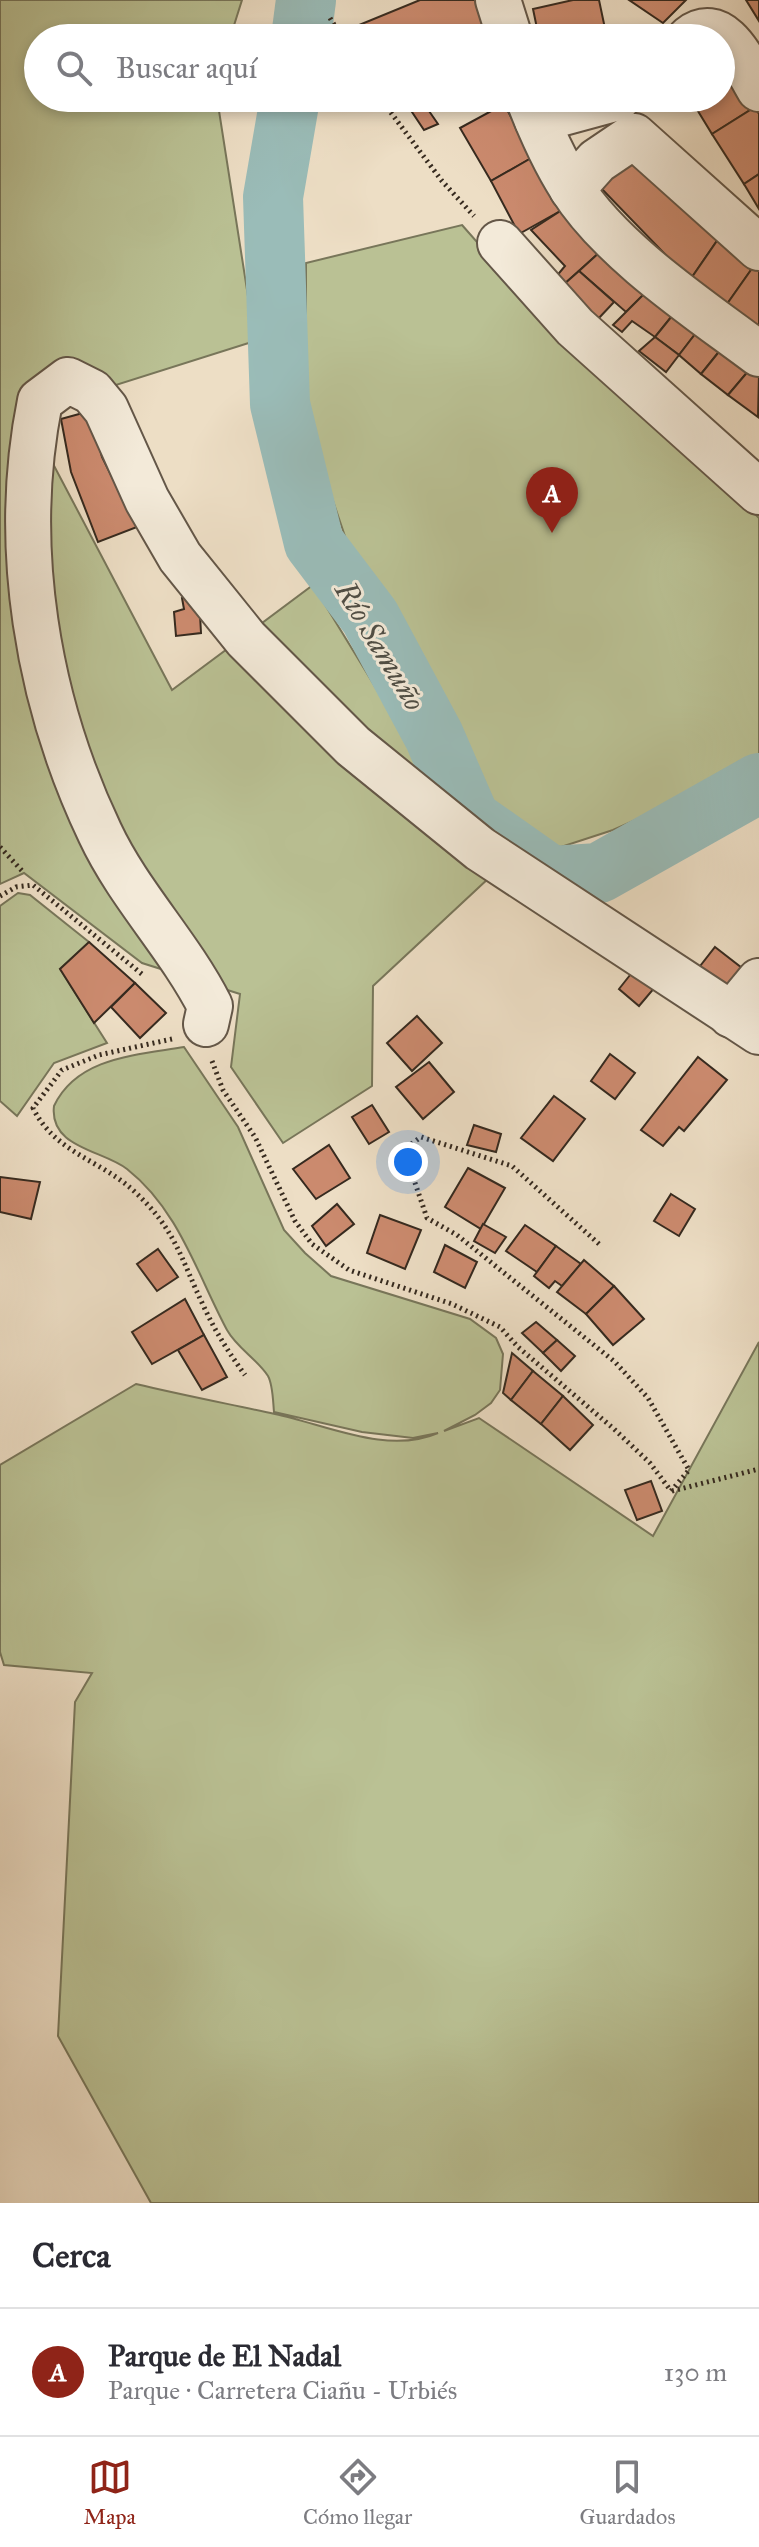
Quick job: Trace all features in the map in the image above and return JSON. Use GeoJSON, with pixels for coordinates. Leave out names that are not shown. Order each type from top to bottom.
{"type":"FeatureCollection","features":[{"type":"Feature","properties":{"kind":"street"},"geometry":{"type":"LineString","coordinates":[[498,0],[506,24]]}},
{"type":"Feature","properties":{"kind":"street"},"geometry":{"type":"LineString","coordinates":[[735,53],[759,89]]}},
{"type":"Feature","properties":{"kind":"street"},"geometry":{"type":"LineString","coordinates":[[534,112],[572,189],[655,276],[759,354]]}},
{"type":"Feature","properties":{"kind":"street"},"geometry":{"type":"LineString","coordinates":[[572,189],[597,161],[634,136],[759,248]]}},
{"type":"Feature","properties":{"kind":"street"},"geometry":{"type":"LineString","coordinates":[[500,243],[575,327],[759,492]]}},
{"type":"Feature","properties":{"kind":"street"},"geometry":{"type":"LineString","coordinates":[[206,1024],[210,1006],[198,983],[131,887],[100,833],[61,732],[39,649],[29,555],[34,429],[40,401],[68,380],[92,392],[106,409],[147,500],[189,569],[246,639],[353,746],[480,849],[745,1024],[759,981]]}},
{"type":"Feature","properties":{"kind":"path"},"geometry":{"type":"LineString","coordinates":[[330,18],[334,24]]}},
{"type":"Feature","properties":{"kind":"path"},"geometry":{"type":"LineString","coordinates":[[390,112],[442,181],[500,243]]}},
{"type":"Feature","properties":{"kind":"path"},"geometry":{"type":"LineString","coordinates":[[0,847],[24,873]]}},
{"type":"Feature","properties":{"kind":"path"},"geometry":{"type":"LineString","coordinates":[[0,896],[16,887],[33,885],[151,985]]}},
{"type":"Feature","properties":{"kind":"path"},"geometry":{"type":"LineString","coordinates":[[206,1024],[186,1036],[99,1055],[62,1070],[33,1108],[42,1126],[59,1143],[109,1171],[156,1213],[175,1238],[221,1341],[245,1375]]}},
{"type":"Feature","properties":{"kind":"path"},"geometry":{"type":"LineString","coordinates":[[206,1024],[206,1046],[223,1090],[255,1137],[295,1221],[312,1244],[349,1270],[441,1300],[500,1327],[518,1347],[632,1446],[671,1491]]}},
{"type":"Feature","properties":{"kind":"path"},"geometry":{"type":"LineString","coordinates":[[599,1244],[512,1166],[421,1137],[410,1145],[414,1180],[427,1218],[457,1235],[552,1309],[615,1362],[648,1398],[689,1470],[671,1491]]}},
{"type":"Feature","properties":{"kind":"path"},"geometry":{"type":"LineString","coordinates":[[671,1491],[759,1469]]}},
{"type":"Feature","properties":{"kind":"green space"},"geometry":{"type":"Polygon","coordinates":[[[0,0],[242,0],[234,24],[24,24],[24,112],[219,112],[255,341],[65,401],[41,441],[172,690],[313,585],[491,876],[373,986],[372,1086],[283,1143],[231,1067],[240,994],[142,963],[24,873],[0,884],[0,0]]]}},
{"type":"Feature","properties":{"kind":"green space"},"geometry":{"type":"Polygon","coordinates":[[[462,225],[566,343],[698,457],[759,518],[759,757],[723,780],[665,807],[613,830],[561,847],[537,845],[491,810],[418,655],[349,548],[319,460],[306,389],[306,263],[462,225]]]}},
{"type":"Feature","properties":{"kind":"green space"},"geometry":{"type":"Polygon","coordinates":[[[18,893],[30,895],[89,942],[60,969],[107,1043],[54,1063],[17,1116],[0,1101],[0,906],[18,893]]]}},
{"type":"Feature","properties":{"kind":"green space"},"geometry":{"type":"Polygon","coordinates":[[[184,1047],[238,1127],[284,1230],[305,1253],[331,1276],[470,1319],[496,1338],[503,1354],[500,1390],[491,1403],[475,1415],[444,1431],[479,1418],[653,1536],[759,1342],[759,2203],[151,2203],[58,2036],[75,1702],[92,1673],[4,1665],[0,1652],[0,1465],[136,1384],[378,1440],[418,1439],[438,1433],[413,1438],[362,1432],[274,1412],[268,1376],[227,1330],[174,1223],[160,1204],[127,1169],[80,1146],[60,1131],[54,1106],[77,1077],[110,1061],[184,1047]]]}},
{"type":"Feature","properties":{"kind":"building"},"geometry":{"type":"Polygon","coordinates":[[[420,0],[475,0],[482,24],[361,24],[420,0]]]}},
{"type":"Feature","properties":{"kind":"building"},"geometry":{"type":"Polygon","coordinates":[[[573,0],[599,0],[604,24],[536,24],[533,9],[573,0]]]}},
{"type":"Feature","properties":{"kind":"building"},"geometry":{"type":"Polygon","coordinates":[[[629,0],[686,0],[663,23],[629,0]]]}},
{"type":"Feature","properties":{"kind":"building"},"geometry":{"type":"Polygon","coordinates":[[[746,0],[759,0],[759,21],[746,0]]]}},
{"type":"Feature","properties":{"kind":"building"},"geometry":{"type":"Polygon","coordinates":[[[735,74],[755,107],[712,134],[699,112],[735,112],[735,74]]]}},
{"type":"Feature","properties":{"kind":"building"},"geometry":{"type":"Polygon","coordinates":[[[755,107],[759,114],[759,174],[744,184],[712,134],[755,107]]]}},
{"type":"Feature","properties":{"kind":"building"},"geometry":{"type":"Polygon","coordinates":[[[412,112],[430,112],[438,124],[424,130],[412,112]]]}},
{"type":"Feature","properties":{"kind":"building"},"geometry":{"type":"Polygon","coordinates":[[[489,112],[508,112],[533,157],[491,181],[460,128],[489,112]]]}},
{"type":"Feature","properties":{"kind":"building"},"geometry":{"type":"Polygon","coordinates":[[[634,153],[723,232],[690,280],[599,186],[634,153]]]}},
{"type":"Feature","properties":{"kind":"building"},"geometry":{"type":"Polygon","coordinates":[[[533,157],[562,210],[519,234],[491,181],[533,157]]]}},
{"type":"Feature","properties":{"kind":"building"},"geometry":{"type":"Polygon","coordinates":[[[759,174],[759,209],[744,184],[759,174]]]}},
{"type":"Feature","properties":{"kind":"building"},"geometry":{"type":"Polygon","coordinates":[[[562,210],[601,251],[562,286],[555,278],[565,266],[531,230],[562,210]]]}},
{"type":"Feature","properties":{"kind":"building"},"geometry":{"type":"Polygon","coordinates":[[[723,232],[758,260],[727,304],[690,280],[723,232]]]}},
{"type":"Feature","properties":{"kind":"building"},"geometry":{"type":"Polygon","coordinates":[[[601,251],[649,289],[626,312],[579,271],[601,251]]]}},
{"type":"Feature","properties":{"kind":"building"},"geometry":{"type":"Polygon","coordinates":[[[759,261],[759,329],[727,304],[759,261]]]}},
{"type":"Feature","properties":{"kind":"building"},"geometry":{"type":"Polygon","coordinates":[[[579,271],[614,302],[598,319],[562,286],[579,271]]]}},
{"type":"Feature","properties":{"kind":"building"},"geometry":{"type":"Polygon","coordinates":[[[649,289],[676,311],[655,337],[632,321],[622,332],[613,325],[649,289]]]}},
{"type":"Feature","properties":{"kind":"building"},"geometry":{"type":"Polygon","coordinates":[[[676,311],[699,329],[679,355],[655,337],[676,311]]]}},
{"type":"Feature","properties":{"kind":"building"},"geometry":{"type":"Polygon","coordinates":[[[699,329],[722,348],[701,374],[679,355],[699,329]]]}},
{"type":"Feature","properties":{"kind":"building"},"geometry":{"type":"Polygon","coordinates":[[[655,337],[679,355],[666,372],[639,351],[655,337]]]}},
{"type":"Feature","properties":{"kind":"building"},"geometry":{"type":"Polygon","coordinates":[[[722,348],[750,369],[728,395],[701,374],[722,348]]]}},
{"type":"Feature","properties":{"kind":"building"},"geometry":{"type":"Polygon","coordinates":[[[750,369],[759,374],[758,417],[728,395],[750,369]]]}},
{"type":"Feature","properties":{"kind":"building"},"geometry":{"type":"Polygon","coordinates":[[[90,411],[102,457],[137,527],[98,542],[71,472],[61,419],[90,411]]]}},
{"type":"Feature","properties":{"kind":"building"},"geometry":{"type":"Polygon","coordinates":[[[199,596],[201,633],[176,636],[174,612],[184,609],[182,598],[199,596]]]}},
{"type":"Feature","properties":{"kind":"building"},"geometry":{"type":"Polygon","coordinates":[[[89,942],[135,983],[94,1023],[60,969],[89,942]]]}},
{"type":"Feature","properties":{"kind":"building"},"geometry":{"type":"Polygon","coordinates":[[[715,947],[751,975],[732,998],[697,970],[715,947]]]}},
{"type":"Feature","properties":{"kind":"building"},"geometry":{"type":"Polygon","coordinates":[[[634,970],[656,986],[639,1006],[619,989],[634,970]]]}},
{"type":"Feature","properties":{"kind":"building"},"geometry":{"type":"Polygon","coordinates":[[[135,983],[166,1013],[140,1038],[111,1007],[135,983]]]}},
{"type":"Feature","properties":{"kind":"building"},"geometry":{"type":"Polygon","coordinates":[[[417,1016],[442,1043],[412,1071],[387,1043],[417,1016]]]}},
{"type":"Feature","properties":{"kind":"building"},"geometry":{"type":"Polygon","coordinates":[[[610,1054],[635,1073],[615,1099],[591,1081],[610,1054]]]}},
{"type":"Feature","properties":{"kind":"building"},"geometry":{"type":"Polygon","coordinates":[[[698,1057],[727,1080],[684,1131],[679,1127],[663,1146],[641,1130],[698,1057]]]}},
{"type":"Feature","properties":{"kind":"building"},"geometry":{"type":"Polygon","coordinates":[[[429,1062],[454,1092],[423,1119],[396,1087],[429,1062]]]}},
{"type":"Feature","properties":{"kind":"building"},"geometry":{"type":"Polygon","coordinates":[[[554,1096],[585,1119],[553,1161],[521,1138],[554,1096]]]}},
{"type":"Feature","properties":{"kind":"building"},"geometry":{"type":"Polygon","coordinates":[[[372,1105],[389,1132],[369,1144],[352,1117],[372,1105]]]}},
{"type":"Feature","properties":{"kind":"building"},"geometry":{"type":"Polygon","coordinates":[[[474,1125],[501,1134],[496,1152],[467,1145],[474,1125]]]}},
{"type":"Feature","properties":{"kind":"building"},"geometry":{"type":"Polygon","coordinates":[[[329,1145],[350,1178],[316,1199],[293,1169],[329,1145]]]}},
{"type":"Feature","properties":{"kind":"building"},"geometry":{"type":"Polygon","coordinates":[[[468,1168],[505,1188],[481,1229],[445,1207],[468,1168]]]}},
{"type":"Feature","properties":{"kind":"building"},"geometry":{"type":"Polygon","coordinates":[[[0,1177],[40,1182],[31,1219],[0,1212],[0,1177]]]}},
{"type":"Feature","properties":{"kind":"building"},"geometry":{"type":"Polygon","coordinates":[[[671,1194],[695,1209],[679,1236],[654,1221],[671,1194]]]}},
{"type":"Feature","properties":{"kind":"building"},"geometry":{"type":"Polygon","coordinates":[[[337,1204],[354,1224],[326,1246],[312,1226],[337,1204]]]}},
{"type":"Feature","properties":{"kind":"building"},"geometry":{"type":"Polygon","coordinates":[[[380,1215],[421,1230],[405,1269],[367,1253],[380,1215]]]}},
{"type":"Feature","properties":{"kind":"building"},"geometry":{"type":"Polygon","coordinates":[[[483,1224],[506,1237],[495,1253],[474,1241],[483,1224]]]}},
{"type":"Feature","properties":{"kind":"building"},"geometry":{"type":"Polygon","coordinates":[[[525,1225],[556,1246],[537,1272],[506,1251],[525,1225]]]}},
{"type":"Feature","properties":{"kind":"building"},"geometry":{"type":"Polygon","coordinates":[[[445,1245],[477,1262],[465,1288],[434,1272],[445,1245]]]}},
{"type":"Feature","properties":{"kind":"building"},"geometry":{"type":"Polygon","coordinates":[[[556,1246],[581,1264],[562,1286],[555,1281],[549,1288],[534,1276],[556,1246]]]}},
{"type":"Feature","properties":{"kind":"building"},"geometry":{"type":"Polygon","coordinates":[[[158,1249],[178,1277],[157,1291],[137,1264],[158,1249]]]}},
{"type":"Feature","properties":{"kind":"building"},"geometry":{"type":"Polygon","coordinates":[[[584,1260],[614,1286],[586,1314],[557,1292],[584,1260]]]}},
{"type":"Feature","properties":{"kind":"building"},"geometry":{"type":"Polygon","coordinates":[[[614,1286],[644,1319],[613,1345],[586,1314],[614,1286]]]}},
{"type":"Feature","properties":{"kind":"building"},"geometry":{"type":"Polygon","coordinates":[[[185,1299],[204,1335],[152,1364],[132,1332],[185,1299]]]}},
{"type":"Feature","properties":{"kind":"building"},"geometry":{"type":"Polygon","coordinates":[[[536,1322],[557,1340],[543,1353],[522,1333],[536,1322]]]}},
{"type":"Feature","properties":{"kind":"building"},"geometry":{"type":"Polygon","coordinates":[[[204,1335],[227,1377],[202,1390],[178,1350],[204,1335]]]}},
{"type":"Feature","properties":{"kind":"building"},"geometry":{"type":"Polygon","coordinates":[[[557,1340],[575,1356],[561,1371],[543,1353],[557,1340]]]}},
{"type":"Feature","properties":{"kind":"building"},"geometry":{"type":"Polygon","coordinates":[[[512,1353],[533,1371],[511,1400],[503,1393],[512,1353]]]}},
{"type":"Feature","properties":{"kind":"building"},"geometry":{"type":"Polygon","coordinates":[[[533,1371],[563,1396],[541,1424],[511,1400],[533,1371]]]}},
{"type":"Feature","properties":{"kind":"building"},"geometry":{"type":"Polygon","coordinates":[[[563,1396],[593,1425],[570,1450],[541,1424],[563,1396]]]}},
{"type":"Feature","properties":{"kind":"building"},"geometry":{"type":"Polygon","coordinates":[[[651,1481],[662,1511],[637,1520],[625,1490],[651,1481]]]}},
{"type":"Feature","properties":{"kind":"waterway","name":"Río Samuño"},"geometry":{"type":"LineString","coordinates":[[303,24],[306,0]]}},
{"type":"Feature","properties":{"kind":"waterway","name":"Río Samuño"},"geometry":{"type":"LineString","coordinates":[[288,112],[273,197],[280,404],[314,543],[370,617],[434,736],[470,819],[551,876],[599,873],[759,783]]}},
{"type":"Feature","properties":{"kind":"place","name":"Parque de El Nadal"},"geometry":{"type":"Point","coordinates":[552,533]}}]}
